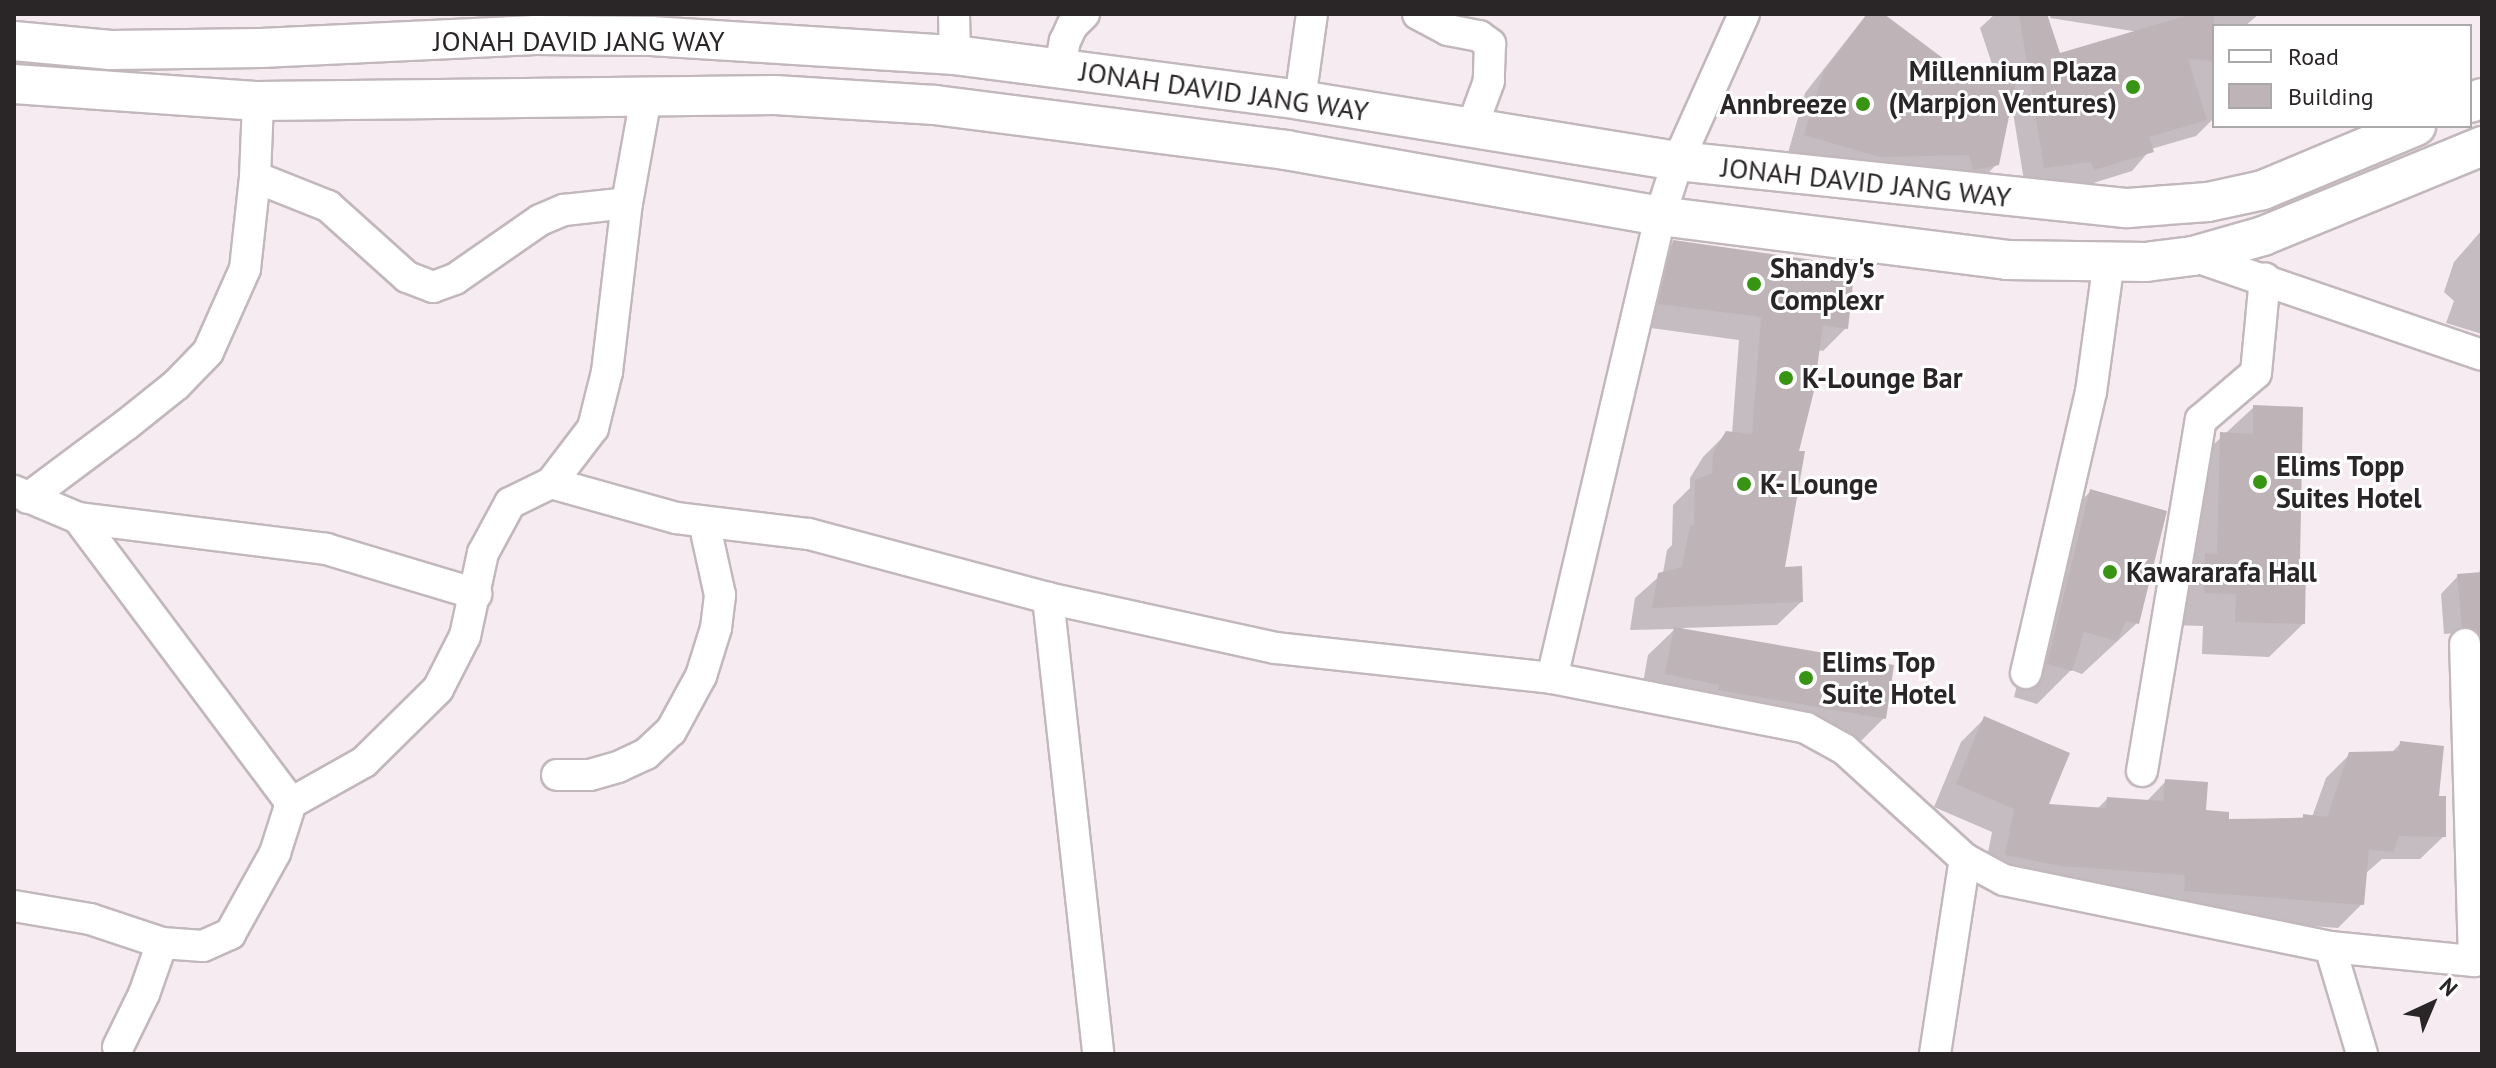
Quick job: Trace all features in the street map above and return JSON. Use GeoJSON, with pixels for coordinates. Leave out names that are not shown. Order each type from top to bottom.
{"type":"FeatureCollection","features":[{"type":"Feature","properties":{"kind":"main road","name":"JONAH DAVID JANG WAY"},"geometry":{"type":"LineString","coordinates":[[14,41],[111,50],[261,48],[536,24],[651,36],[955,55],[1300,100],[1678,161],[2128,208],[2208,202],[2263,190],[2411,128]]}},
{"type":"Feature","properties":{"kind":"main road"},"geometry":{"type":"LineString","coordinates":[[14,84],[258,101],[520,95],[775,95],[935,105],[1286,150],[1660,216],[2007,260],[2109,261],[2193,256],[2263,236],[2482,146]]}},
{"type":"Feature","properties":{"kind":"street"},"geometry":{"type":"LineString","coordinates":[[954,14],[955,55]]}},
{"type":"Feature","properties":{"kind":"street"},"geometry":{"type":"LineString","coordinates":[[1060,68],[1067,35],[1084,14]]}},
{"type":"Feature","properties":{"kind":"street"},"geometry":{"type":"LineString","coordinates":[[1300,100],[1312,14]]}},
{"type":"Feature","properties":{"kind":"street"},"geometry":{"type":"LineString","coordinates":[[1418,14],[1448,30],[1479,36],[1490,44],[1489,81],[1472,127]]}},
{"type":"Feature","properties":{"kind":"street"},"geometry":{"type":"LineString","coordinates":[[1552,678],[1660,216],[1678,161],[1744,14]]}},
{"type":"Feature","properties":{"kind":"street"},"geometry":{"type":"LineString","coordinates":[[14,906],[90,919],[162,943],[203,946],[230,934],[275,853],[291,803],[364,762],[438,689],[465,636],[483,553],[510,503],[551,483],[593,428],[607,372],[627,203],[646,97]]}},
{"type":"Feature","properties":{"kind":"street"},"geometry":{"type":"LineString","coordinates":[[21,494],[126,425],[176,385],[208,352],[245,269],[255,177],[258,101]]}},
{"type":"Feature","properties":{"kind":"street"},"geometry":{"type":"LineString","coordinates":[[255,177],[328,206],[407,277],[433,287],[455,279],[540,220],[564,210],[627,203]]}},
{"type":"Feature","properties":{"kind":"street"},"geometry":{"type":"LineString","coordinates":[[2193,256],[2265,278],[2328,304],[2482,355]]}},
{"type":"Feature","properties":{"kind":"street"},"geometry":{"type":"LineString","coordinates":[[2026,673],[2091,392],[2109,261]]}},
{"type":"Feature","properties":{"kind":"street"},"geometry":{"type":"LineString","coordinates":[[2142,771],[2201,420],[2256,373],[2265,278]]}},
{"type":"Feature","properties":{"kind":"street"},"geometry":{"type":"LineString","coordinates":[[551,483],[676,518],[809,534],[1048,598],[1276,648],[1552,678],[1806,728],[1844,749],[1965,859],[2004,880],[2330,947],[2478,961],[2465,644]]}},
{"type":"Feature","properties":{"kind":"street"},"geometry":{"type":"LineString","coordinates":[[21,494],[78,518],[326,549],[476,594]]}},
{"type":"Feature","properties":{"kind":"street"},"geometry":{"type":"LineString","coordinates":[[78,518],[291,803]]}},
{"type":"Feature","properties":{"kind":"street"},"geometry":{"type":"LineString","coordinates":[[557,775],[590,775],[618,767],[646,754],[671,731],[701,676],[716,628],[720,595],[704,522]]}},
{"type":"Feature","properties":{"kind":"street"},"geometry":{"type":"LineString","coordinates":[[1048,598],[1098,1054]]}},
{"type":"Feature","properties":{"kind":"street"},"geometry":{"type":"LineString","coordinates":[[1935,1054],[1965,859]]}},
{"type":"Feature","properties":{"kind":"street"},"geometry":{"type":"LineString","coordinates":[[118,1047],[144,994],[162,943]]}},
{"type":"Feature","properties":{"kind":"street"},"geometry":{"type":"LineString","coordinates":[[2330,947],[2351,1049]]}},
{"type":"Feature","properties":{"kind":"building"},"geometry":{"type":"Polygon","coordinates":[[[1867,14],[1884,14],[1972,80],[2019,68],[1999,165],[1973,170],[1969,155],[1880,157],[1804,135],[1823,73],[1867,14]]]}},
{"type":"Feature","properties":{"kind":"building","name":"Millennium Plaza (Marpjon Ventures)"},"geometry":{"type":"Polygon","coordinates":[[[2019,14],[2047,14],[2060,53],[2192,14],[2214,14],[2212,61],[2188,59],[2207,120],[2149,137],[2154,152],[2094,170],[2091,162],[2044,168],[2019,14]]]}},
{"type":"Feature","properties":{"kind":"building"},"geometry":{"type":"Polygon","coordinates":[[[1673,240],[1855,266],[1848,329],[1823,325],[1814,391],[1799,451],[1805,451],[1785,567],[1802,566],[1803,602],[1652,608],[1658,573],[1682,567],[1690,525],[1694,525],[1695,480],[1712,473],[1713,453],[1726,431],[1752,434],[1761,317],[1658,304],[1673,240]]]}},
{"type":"Feature","properties":{"kind":"building","name":"Elims Topp Suites Hotel"},"geometry":{"type":"Polygon","coordinates":[[[2253,405],[2303,407],[2300,561],[2306,561],[2305,624],[2235,622],[2236,594],[2204,593],[2205,553],[2217,554],[2220,432],[2253,434],[2253,405]]]}},
{"type":"Feature","properties":{"kind":"building","name":"Kawararafa Hall"},"geometry":{"type":"Polygon","coordinates":[[[2090,489],[2167,511],[2139,624],[2126,621],[2117,641],[2084,632],[2072,671],[2047,664],[2090,489]]]}},
{"type":"Feature","properties":{"kind":"building"},"geometry":{"type":"Polygon","coordinates":[[[2482,572],[2482,640],[2474,629],[2462,627],[2457,574],[2482,572]]]}},
{"type":"Feature","properties":{"kind":"building","name":"Elims Top Suite Hotel"},"geometry":{"type":"Polygon","coordinates":[[[1674,627],[1894,665],[1886,719],[1718,690],[1719,685],[1665,674],[1674,627]]]}},
{"type":"Feature","properties":{"kind":"building"},"geometry":{"type":"Polygon","coordinates":[[[1984,716],[2070,753],[2049,804],[2106,808],[2107,797],[2163,801],[2165,779],[2208,782],[2206,810],[2229,812],[2229,819],[2303,818],[2303,814],[2327,817],[2349,752],[2399,751],[2400,741],[2444,746],[2439,796],[2446,796],[2446,837],[2399,836],[2393,852],[2369,850],[2364,905],[2184,891],[2185,875],[2061,866],[2005,855],[2014,809],[1956,784],[1984,716]]]}},
{"type":"Feature","properties":{"kind":"place","name":"Millennium Plaza (Marpjon Ventures)"},"geometry":{"type":"Point","coordinates":[2133,87]}},
{"type":"Feature","properties":{"kind":"place","name":"Annbreeze"},"geometry":{"type":"Point","coordinates":[1863,104]}},
{"type":"Feature","properties":{"kind":"place","name":"Shandy's Complexr"},"geometry":{"type":"Point","coordinates":[1754,284]}},
{"type":"Feature","properties":{"kind":"place","name":"K-Lounge Bar"},"geometry":{"type":"Point","coordinates":[1786,378]}},
{"type":"Feature","properties":{"kind":"place","name":"Elims Topp Suites Hotel"},"geometry":{"type":"Point","coordinates":[2260,482]}},
{"type":"Feature","properties":{"kind":"place","name":"K- Lounge"},"geometry":{"type":"Point","coordinates":[1744,484]}},
{"type":"Feature","properties":{"kind":"place","name":"Kawararafa Hall"},"geometry":{"type":"Point","coordinates":[2110,572]}},
{"type":"Feature","properties":{"kind":"place","name":"Elims Top Suite Hotel"},"geometry":{"type":"Point","coordinates":[1806,678]}}]}
